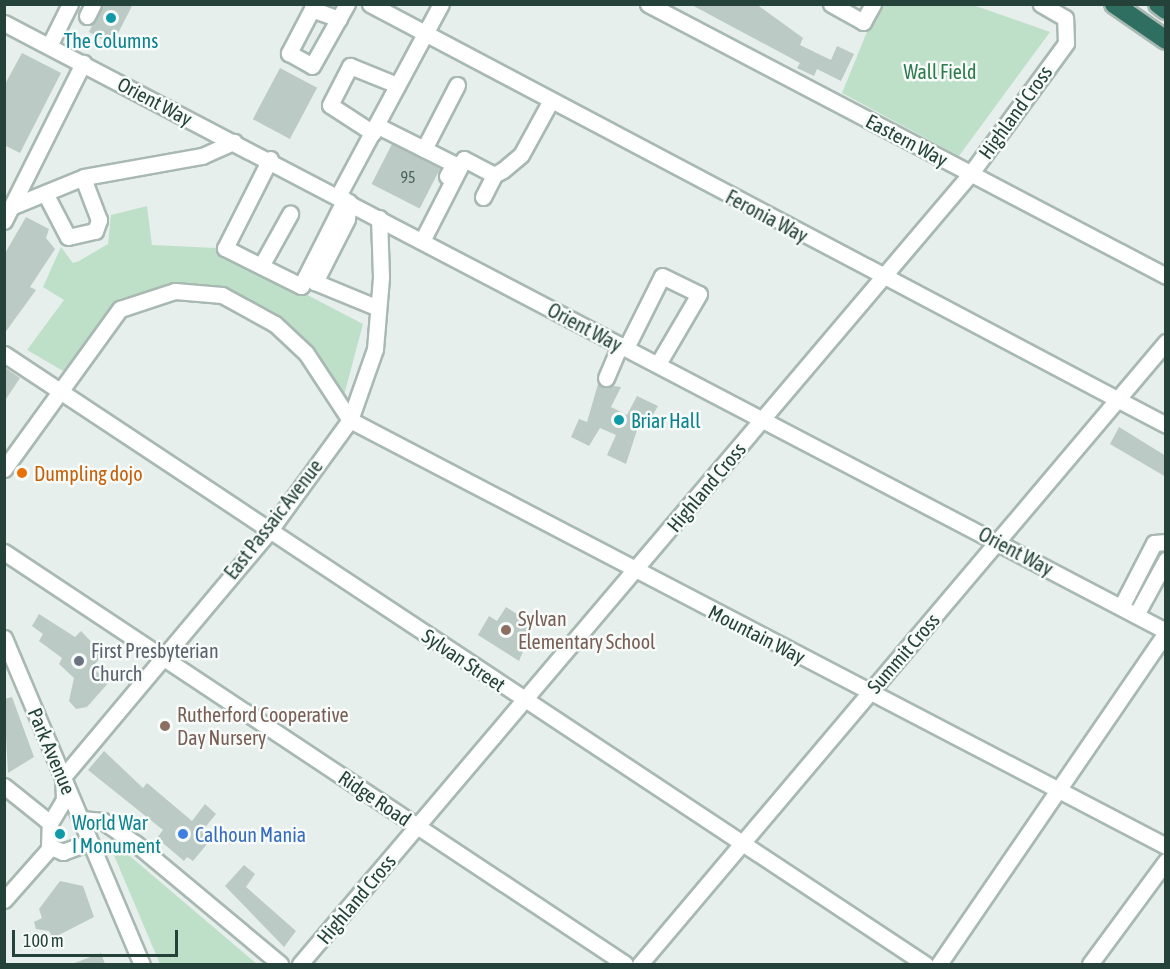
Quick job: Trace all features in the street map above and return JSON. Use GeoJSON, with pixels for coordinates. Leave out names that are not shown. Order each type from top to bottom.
{"type":"FeatureCollection","features":[{"type":"Feature","properties":{"kind":"highway"},"geometry":{"type":"LineString","coordinates":[[1114,4],[1166,40]]}},
{"type":"Feature","properties":{"kind":"highway"},"geometry":{"type":"LineString","coordinates":[[1158,4],[1166,10]]}},
{"type":"Feature","properties":{"kind":"street"},"geometry":{"type":"LineString","coordinates":[[49,46],[70,4]]}},
{"type":"Feature","properties":{"kind":"street"},"geometry":{"type":"LineString","coordinates":[[339,19],[347,4]]}},
{"type":"Feature","properties":{"kind":"street","name":"Feronia Way"},"geometry":{"type":"LineString","coordinates":[[370,4],[421,35],[1166,425]]}},
{"type":"Feature","properties":{"kind":"street"},"geometry":{"type":"LineString","coordinates":[[270,159],[225,248],[301,286],[421,35],[441,4]]}},
{"type":"Feature","properties":{"kind":"street","name":"Eastern Way"},"geometry":{"type":"LineString","coordinates":[[648,4],[1166,276]]}},
{"type":"Feature","properties":{"kind":"street"},"geometry":{"type":"LineString","coordinates":[[831,4],[863,22],[873,4]]}},
{"type":"Feature","properties":{"kind":"street","name":"Highland Cross"},"geometry":{"type":"LineString","coordinates":[[300,964],[885,278],[971,173],[1066,43],[1065,18],[1041,4]]}},
{"type":"Feature","properties":{"kind":"street","name":"Orient Way"},"geometry":{"type":"LineString","coordinates":[[4,23],[270,159],[1166,632]]}},
{"type":"Feature","properties":{"kind":"street"},"geometry":{"type":"LineString","coordinates":[[4,221],[83,63]]}},
{"type":"Feature","properties":{"kind":"street"},"geometry":{"type":"LineString","coordinates":[[397,85],[350,66],[330,105],[375,129],[454,164],[418,239]]}},
{"type":"Feature","properties":{"kind":"street"},"geometry":{"type":"LineString","coordinates":[[424,149],[457,85]]}},
{"type":"Feature","properties":{"kind":"street"},"geometry":{"type":"LineString","coordinates":[[483,197],[494,175],[521,155],[550,102]]}},
{"type":"Feature","properties":{"kind":"street"},"geometry":{"type":"LineString","coordinates":[[13,206],[46,195],[83,178],[202,156],[234,142]]}},
{"type":"Feature","properties":{"kind":"street"},"geometry":{"type":"LineString","coordinates":[[418,239],[464,159],[494,175]]}},
{"type":"Feature","properties":{"kind":"street"},"geometry":{"type":"LineString","coordinates":[[46,195],[68,237],[87,235],[99,220],[83,178]]}},
{"type":"Feature","properties":{"kind":"street"},"geometry":{"type":"LineString","coordinates":[[344,199],[347,219],[315,282],[378,308]]}},
{"type":"Feature","properties":{"kind":"street"},"geometry":{"type":"LineString","coordinates":[[261,266],[290,214]]}},
{"type":"Feature","properties":{"kind":"street","name":"East Passaic Avenue"},"geometry":{"type":"LineString","coordinates":[[63,777],[160,655],[270,530],[350,420],[375,349],[379,218]]}},
{"type":"Feature","properties":{"kind":"street"},"geometry":{"type":"LineString","coordinates":[[606,378],[638,324],[662,276],[699,294],[658,364]]}},
{"type":"Feature","properties":{"kind":"street"},"geometry":{"type":"LineString","coordinates":[[4,469],[58,390],[120,309],[175,291],[197,291],[222,295],[275,324],[306,353],[350,420]]}},
{"type":"Feature","properties":{"kind":"street","name":"Summit Cross"},"geometry":{"type":"LineString","coordinates":[[640,964],[1166,342]]}},
{"type":"Feature","properties":{"kind":"street","name":"Sylvan Street"},"geometry":{"type":"LineString","coordinates":[[4,354],[925,964]]}},
{"type":"Feature","properties":{"kind":"street","name":"Mountain Way"},"geometry":{"type":"LineString","coordinates":[[350,420],[1054,791],[1166,846]]}},
{"type":"Feature","properties":{"kind":"street"},"geometry":{"type":"LineString","coordinates":[[1120,607],[1154,543],[1166,542]]}},
{"type":"Feature","properties":{"kind":"street","name":"Ridge Road"},"geometry":{"type":"LineString","coordinates":[[4,552],[625,964]]}},
{"type":"Feature","properties":{"kind":"street"},"geometry":{"type":"LineString","coordinates":[[1136,615],[1166,560]]}},
{"type":"Feature","properties":{"kind":"street"},"geometry":{"type":"LineString","coordinates":[[939,964],[1054,791],[1166,632]]}},
{"type":"Feature","properties":{"kind":"street","name":"Park Avenue"},"geometry":{"type":"LineString","coordinates":[[4,638],[142,964]]}},
{"type":"Feature","properties":{"kind":"street"},"geometry":{"type":"LineString","coordinates":[[8,890],[50,848],[50,823],[64,800],[63,777]]}},
{"type":"Feature","properties":{"kind":"street"},"geometry":{"type":"LineString","coordinates":[[4,786],[50,823]]}},
{"type":"Feature","properties":{"kind":"street"},"geometry":{"type":"LineString","coordinates":[[81,819],[104,821],[135,843],[280,964]]}},
{"type":"Feature","properties":{"kind":"street"},"geometry":{"type":"LineString","coordinates":[[50,848],[63,852],[90,842]]}},
{"type":"Feature","properties":{"kind":"street"},"geometry":{"type":"LineString","coordinates":[[1090,964],[1166,861]]}},
{"type":"Feature","properties":{"kind":"green space","name":"Wall Field"},"geometry":{"type":"Polygon","coordinates":[[[878,5],[973,5],[1050,32],[959,156],[842,93],[878,5]]]}},
{"type":"Feature","properties":{"kind":"green space"},"geometry":{"type":"Polygon","coordinates":[[[147,206],[152,245],[217,248],[363,324],[343,399],[310,346],[281,319],[204,286],[158,287],[114,305],[63,371],[27,350],[64,300],[43,287],[61,247],[73,263],[79,261],[108,244],[111,215],[147,206]]]}},
{"type":"Feature","properties":{"kind":"green space"},"geometry":{"type":"Polygon","coordinates":[[[118,846],[257,964],[160,964],[113,853],[118,846]]]}},
{"type":"Feature","properties":{"kind":"building","name":"The Columns"},"geometry":{"type":"Polygon","coordinates":[[[103,4],[133,4],[112,45],[89,32],[103,4]]]}},
{"type":"Feature","properties":{"kind":"building"},"geometry":{"type":"Polygon","coordinates":[[[690,4],[756,4],[803,38],[800,45],[831,60],[837,46],[854,54],[841,81],[817,69],[814,76],[797,68],[800,63],[690,4]]]}},
{"type":"Feature","properties":{"kind":"building"},"geometry":{"type":"Polygon","coordinates":[[[22,53],[61,73],[20,153],[4,145],[4,86],[22,53]]]}},
{"type":"Feature","properties":{"kind":"building"},"geometry":{"type":"Polygon","coordinates":[[[280,68],[317,88],[290,139],[253,119],[280,68]]]}},
{"type":"Feature","properties":{"kind":"building"},"geometry":{"type":"Polygon","coordinates":[[[392,144],[440,169],[420,209],[372,184],[392,144]]]}},
{"type":"Feature","properties":{"kind":"building"},"geometry":{"type":"Polygon","coordinates":[[[26,217],[49,229],[46,238],[55,249],[30,287],[36,290],[4,334],[4,255],[26,217]]]}},
{"type":"Feature","properties":{"kind":"building"},"geometry":{"type":"Polygon","coordinates":[[[4,367],[20,378],[4,402],[4,367]]]}},
{"type":"Feature","properties":{"kind":"building","name":"Briar Hall"},"geometry":{"type":"Polygon","coordinates":[[[598,384],[621,387],[611,407],[627,415],[637,396],[658,406],[647,425],[640,421],[626,464],[607,455],[616,435],[600,428],[589,446],[571,437],[579,419],[587,422],[598,384]]]}},
{"type":"Feature","properties":{"kind":"building"},"geometry":{"type":"Polygon","coordinates":[[[1119,427],[1166,456],[1166,477],[1110,444],[1119,427]]]}},
{"type":"Feature","properties":{"kind":"building","name":"Sylvan Elementary School"},"geometry":{"type":"Polygon","coordinates":[[[506,607],[534,625],[519,661],[478,635],[489,616],[497,621],[506,607]]]}},
{"type":"Feature","properties":{"kind":"building","name":"First Presbyterian Church"},"geometry":{"type":"Polygon","coordinates":[[[39,614],[75,637],[81,631],[103,654],[92,668],[110,681],[87,707],[76,709],[69,701],[74,678],[59,664],[62,658],[39,641],[43,634],[32,626],[39,614]]]}},
{"type":"Feature","properties":{"kind":"building"},"geometry":{"type":"Polygon","coordinates":[[[12,697],[34,757],[8,773],[4,699],[12,697]]]}},
{"type":"Feature","properties":{"kind":"building"},"geometry":{"type":"Polygon","coordinates":[[[104,751],[143,788],[147,783],[192,821],[205,804],[216,814],[203,830],[212,838],[193,861],[187,857],[184,861],[157,838],[163,830],[88,770],[104,751]]]}},
{"type":"Feature","properties":{"kind":"building"},"geometry":{"type":"Polygon","coordinates":[[[244,865],[255,874],[246,887],[296,931],[284,947],[225,886],[244,865]]]}},
{"type":"Feature","properties":{"kind":"building"},"geometry":{"type":"Polygon","coordinates":[[[60,881],[83,886],[94,917],[53,938],[49,931],[36,929],[34,922],[42,918],[39,909],[60,881]]]}},
{"type":"Feature","properties":{"kind":"building"},"geometry":{"type":"Polygon","coordinates":[[[101,953],[105,964],[72,964],[101,953]]]}},
{"type":"Feature","properties":{"kind":"place","name":"The Columns"},"geometry":{"type":"Point","coordinates":[111,18]}},
{"type":"Feature","properties":{"kind":"place","name":"Briar Hall"},"geometry":{"type":"Point","coordinates":[619,420]}},
{"type":"Feature","properties":{"kind":"place","name":"Dumpling dojo"},"geometry":{"type":"Point","coordinates":[22,473]}},
{"type":"Feature","properties":{"kind":"place","name":"Sylvan Elementary School"},"geometry":{"type":"Point","coordinates":[506,630]}},
{"type":"Feature","properties":{"kind":"place","name":"First Presbyterian Church"},"geometry":{"type":"Point","coordinates":[79,661]}},
{"type":"Feature","properties":{"kind":"place","name":"Rutherford Cooperative Day Nursery"},"geometry":{"type":"Point","coordinates":[165,726]}},
{"type":"Feature","properties":{"kind":"place","name":"World War I Monument"},"geometry":{"type":"Point","coordinates":[60,834]}},
{"type":"Feature","properties":{"kind":"place","name":"Calhoun Mania"},"geometry":{"type":"Point","coordinates":[183,834]}}]}
